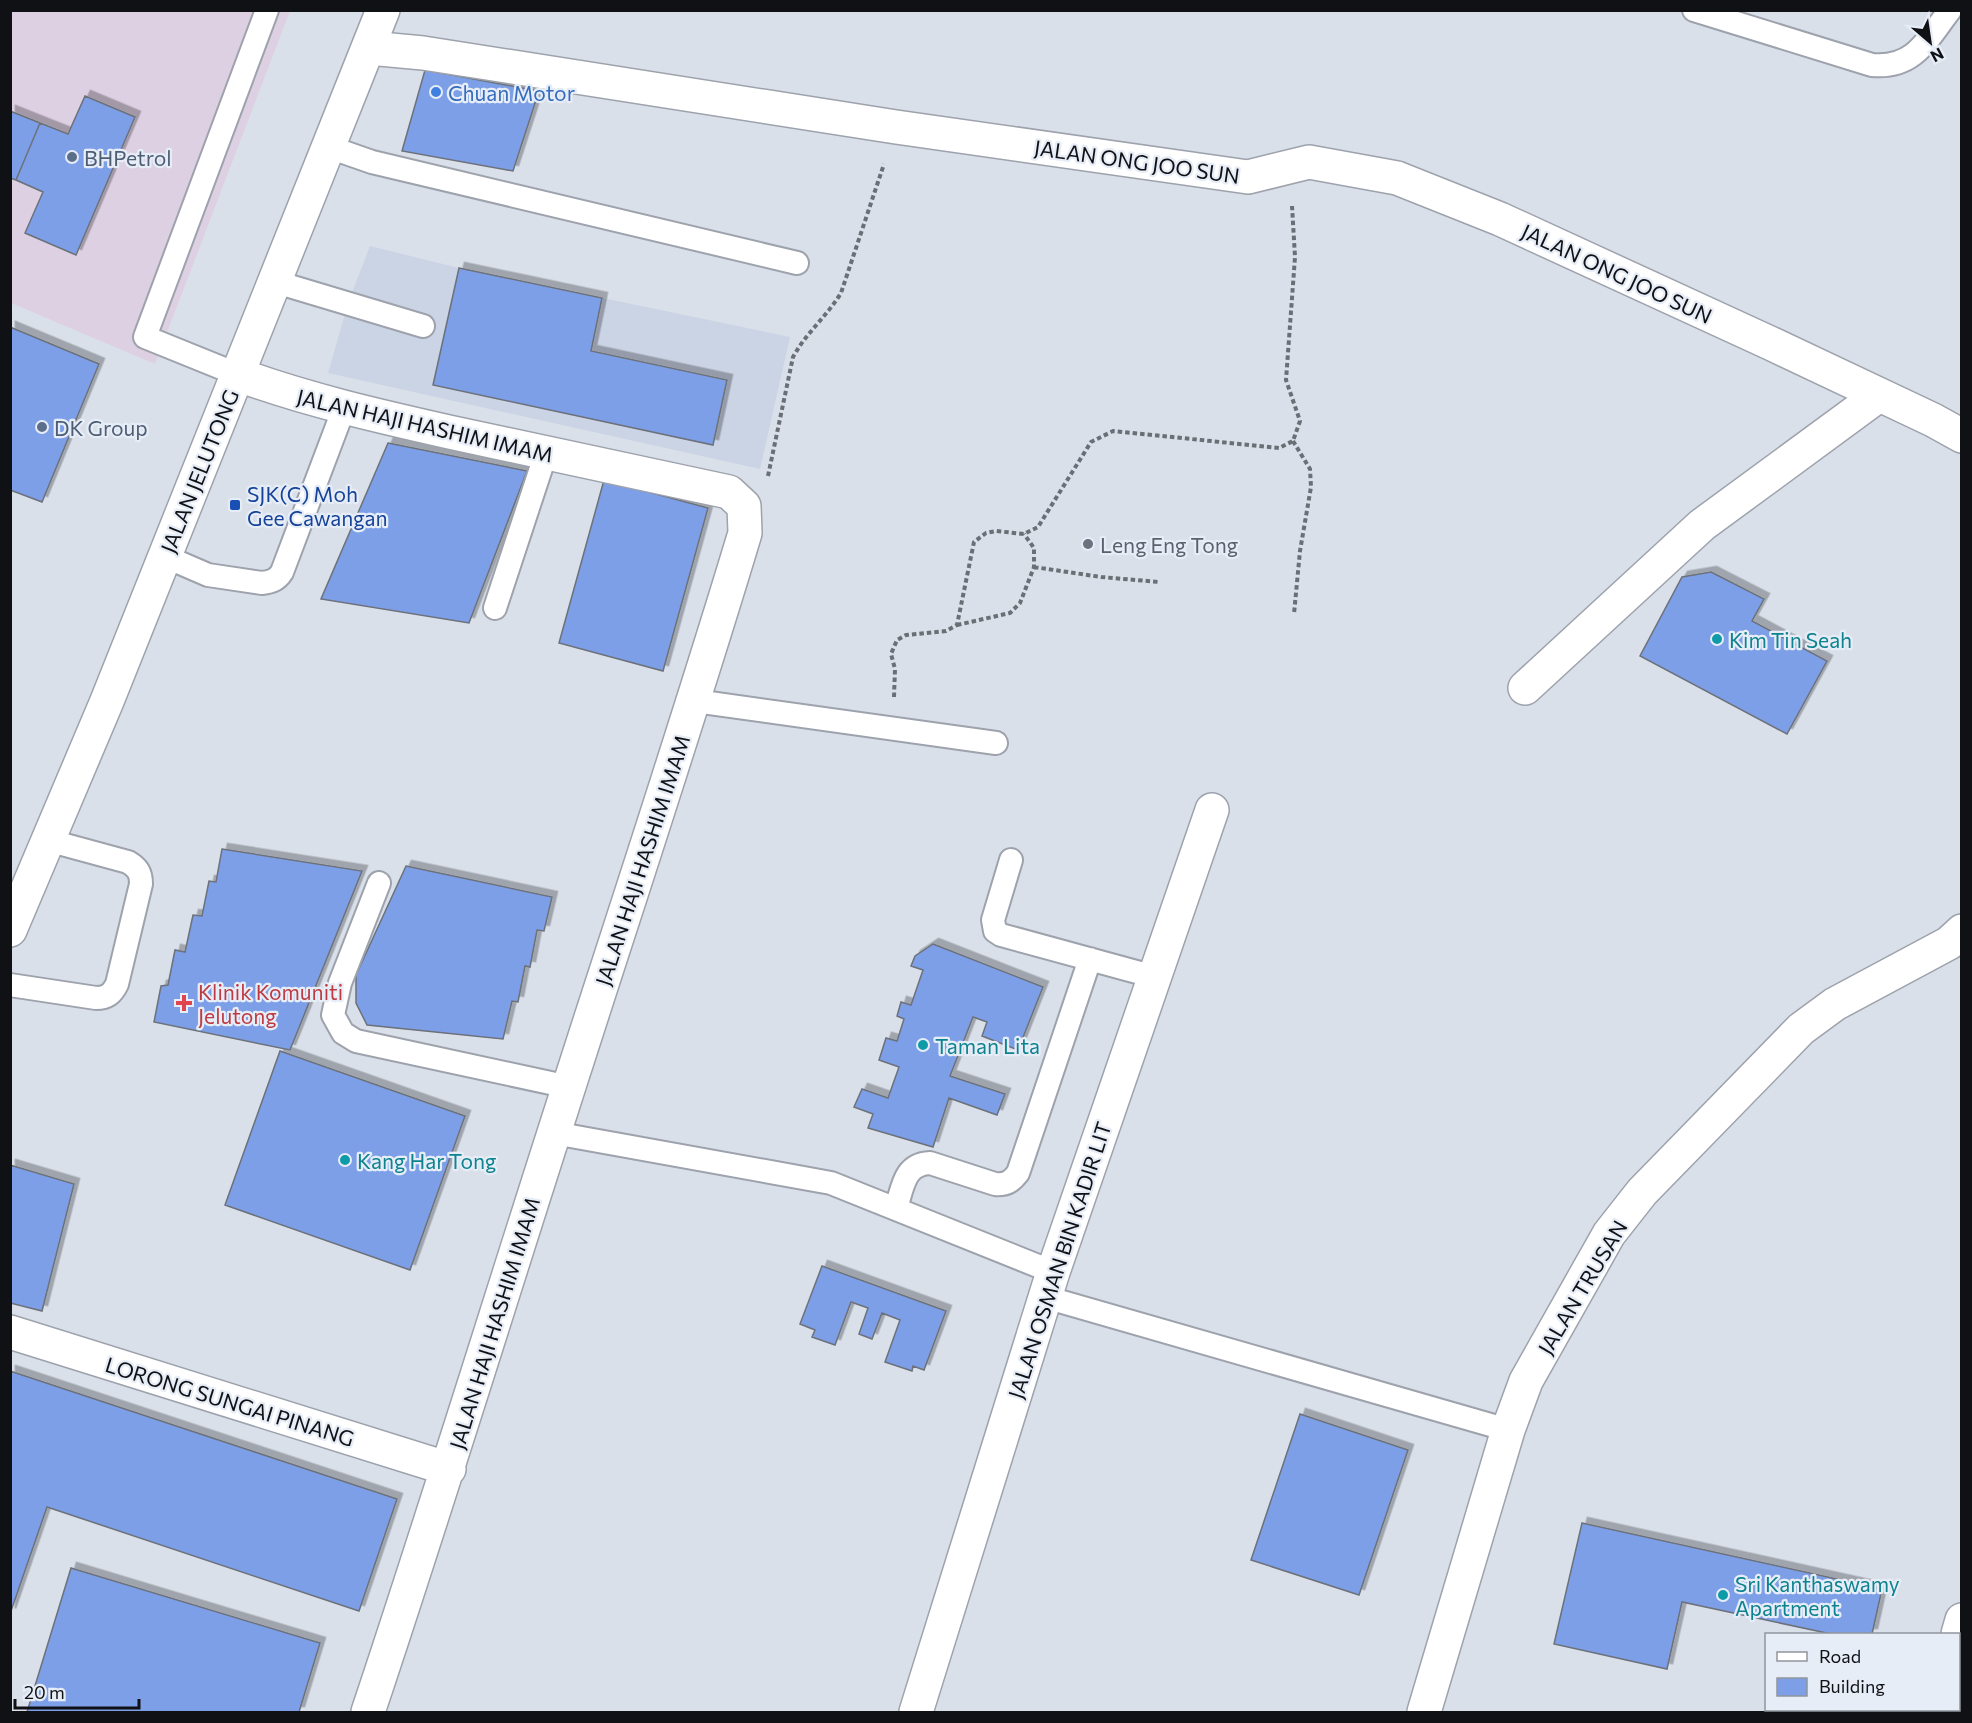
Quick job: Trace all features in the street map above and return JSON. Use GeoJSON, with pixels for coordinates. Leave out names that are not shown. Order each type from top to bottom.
{"type":"FeatureCollection","features":[{"type":"Feature","properties":{"kind":"street","name":"JALAN JELUTONG"},"geometry":{"type":"LineString","coordinates":[[10,930],[107,701],[383,10]]}},
{"type":"Feature","properties":{"kind":"street","name":"JALAN ONG JOO SUN"},"geometry":{"type":"LineString","coordinates":[[369,48],[423,52],[896,127],[1248,177],[1309,162],[1398,178],[1510,224],[1770,343],[1962,436]]}},
{"type":"Feature","properties":{"kind":"street","name":"JALAN HAJI HASHIM IMAM"},"geometry":{"type":"LineString","coordinates":[[239,375],[280,390],[344,408],[729,492],[744,506],[745,533],[694,701],[554,1133],[449,1469],[368,1713]]}},
{"type":"Feature","properties":{"kind":"street"},"geometry":{"type":"LineString","coordinates":[[1525,688],[1702,525],[1879,395]]}},
{"type":"Feature","properties":{"kind":"street","name":"JALAN OSMAN BIN KADIR LIT"},"geometry":{"type":"LineString","coordinates":[[916,1713],[1049,1284],[1212,810]]}},
{"type":"Feature","properties":{"kind":"street","name":"JALAN TRUSAN"},"geometry":{"type":"LineString","coordinates":[[1424,1713],[1508,1430],[1526,1381],[1609,1234],[1642,1192],[1801,1029],[1835,1004],[1949,943],[1962,931]]}},
{"type":"Feature","properties":{"kind":"street","name":"LORONG SUNGAI PINANG"},"geometry":{"type":"LineString","coordinates":[[10,1332],[449,1469]]}},
{"type":"Feature","properties":{"kind":"lane"},"geometry":{"type":"LineString","coordinates":[[239,375],[145,337],[267,10]]}},
{"type":"Feature","properties":{"kind":"lane"},"geometry":{"type":"LineString","coordinates":[[1694,10],[1872,64],[1889,66],[1905,61],[1921,48],[1950,10]]}},
{"type":"Feature","properties":{"kind":"lane"},"geometry":{"type":"LineString","coordinates":[[329,147],[372,162],[797,263]]}},
{"type":"Feature","properties":{"kind":"lane"},"geometry":{"type":"LineString","coordinates":[[276,282],[423,326]]}},
{"type":"Feature","properties":{"kind":"lane"},"geometry":{"type":"LineString","coordinates":[[164,556],[208,575],[262,583],[270,583],[278,578],[344,408]]}},
{"type":"Feature","properties":{"kind":"lane"},"geometry":{"type":"LineString","coordinates":[[495,608],[546,453]]}},
{"type":"Feature","properties":{"kind":"lane"},"geometry":{"type":"LineString","coordinates":[[694,701],[996,743]]}},
{"type":"Feature","properties":{"kind":"lane"},"geometry":{"type":"LineString","coordinates":[[10,985],[105,998],[113,992],[117,984],[141,884],[141,875],[136,867],[128,862],[47,840]]}},
{"type":"Feature","properties":{"kind":"lane"},"geometry":{"type":"LineString","coordinates":[[1011,860],[993,920],[995,930],[1001,935],[1155,977]]}},
{"type":"Feature","properties":{"kind":"lane"},"geometry":{"type":"LineString","coordinates":[[379,883],[340,983],[333,1015],[343,1033],[356,1041],[569,1087]]}},
{"type":"Feature","properties":{"kind":"lane"},"geometry":{"type":"LineString","coordinates":[[896,1208],[908,1172],[920,1164],[930,1163],[995,1184],[1004,1185],[1012,1181],[1018,1173],[1090,959]]}},
{"type":"Feature","properties":{"kind":"lane"},"geometry":{"type":"LineString","coordinates":[[554,1133],[831,1183],[896,1208],[1049,1284],[1508,1430]]}},
{"type":"Feature","properties":{"kind":"path"},"geometry":{"type":"LineString","coordinates":[[744,506],[767,480],[793,357],[802,341],[832,308],[841,292],[896,127]]}},
{"type":"Feature","properties":{"kind":"path"},"geometry":{"type":"LineString","coordinates":[[957,625],[974,543],[986,533],[996,531],[1024,534],[1038,527],[1091,442],[1113,431],[1279,448],[1293,441],[1300,421],[1286,380],[1295,257],[1289,167]]}},
{"type":"Feature","properties":{"kind":"path"},"geometry":{"type":"LineString","coordinates":[[1293,441],[1310,469],[1311,487],[1300,551],[1294,614]]}},
{"type":"Feature","properties":{"kind":"path"},"geometry":{"type":"LineString","coordinates":[[893,729],[896,669],[891,654],[897,640],[906,635],[946,631],[957,625],[1010,613],[1020,603],[1034,567],[1034,549],[1024,534]]}},
{"type":"Feature","properties":{"kind":"path"},"geometry":{"type":"LineString","coordinates":[[1034,567],[1101,577],[1159,582]]}},
{"type":"Feature","properties":{"kind":"shaded area"},"geometry":{"type":"Polygon","coordinates":[[[10,11],[290,11],[155,364],[11,303],[10,11]]]}},
{"type":"Feature","properties":{"kind":"shaded area"},"geometry":{"type":"Polygon","coordinates":[[[370,246],[459,268],[790,337],[760,469],[328,373],[348,303],[370,246]]]}},
{"type":"Feature","properties":{"kind":"building"},"geometry":{"type":"Polygon","coordinates":[[[425,70],[539,91],[513,171],[402,151],[425,70]]]}},
{"type":"Feature","properties":{"kind":"building","name":"BHPetrol"},"geometry":{"type":"Polygon","coordinates":[[[85,96],[135,117],[76,255],[25,233],[43,192],[16,180],[40,123],[68,134],[85,96]]]}},
{"type":"Feature","properties":{"kind":"building"},"geometry":{"type":"Polygon","coordinates":[[[10,111],[40,123],[16,180],[10,178],[10,111]]]}},
{"type":"Feature","properties":{"kind":"building"},"geometry":{"type":"Polygon","coordinates":[[[459,268],[602,298],[591,351],[727,380],[713,445],[433,385],[459,268]]]}},
{"type":"Feature","properties":{"kind":"building","name":"DK Group"},"geometry":{"type":"Polygon","coordinates":[[[10,327],[99,364],[42,502],[10,490],[10,327]]]}},
{"type":"Feature","properties":{"kind":"building"},"geometry":{"type":"Polygon","coordinates":[[[388,443],[527,471],[469,623],[321,599],[388,443]]]}},
{"type":"Feature","properties":{"kind":"building"},"geometry":{"type":"Polygon","coordinates":[[[604,480],[708,508],[663,671],[559,643],[604,480]]]}},
{"type":"Feature","properties":{"kind":"building","name":"Kim Tin Seah"},"geometry":{"type":"Polygon","coordinates":[[[1711,572],[1764,599],[1752,621],[1827,661],[1787,734],[1640,656],[1682,577],[1711,572]]]}},
{"type":"Feature","properties":{"kind":"building"},"geometry":{"type":"Polygon","coordinates":[[[222,849],[362,871],[290,1050],[154,1022],[161,986],[168,985],[175,950],[185,952],[193,915],[202,916],[209,881],[216,882],[222,849]]]}},
{"type":"Feature","properties":{"kind":"building"},"geometry":{"type":"Polygon","coordinates":[[[406,866],[552,897],[544,931],[537,930],[530,967],[525,966],[518,1002],[512,1001],[503,1039],[367,1025],[356,1003],[356,975],[406,866]]]}},
{"type":"Feature","properties":{"kind":"building","name":"Taman Lita"},"geometry":{"type":"Polygon","coordinates":[[[933,944],[1043,987],[1018,1050],[982,1036],[987,1022],[973,1017],[950,1076],[1005,1094],[997,1115],[949,1098],[933,1147],[868,1128],[873,1114],[854,1107],[862,1089],[888,1098],[899,1067],[879,1060],[886,1038],[897,1041],[904,1019],[897,1016],[901,1002],[911,1005],[923,970],[911,966],[915,956],[933,944]]]}},
{"type":"Feature","properties":{"kind":"building","name":"Kang Har Tong"},"geometry":{"type":"Polygon","coordinates":[[[280,1051],[465,1116],[410,1270],[225,1205],[280,1051]]]}},
{"type":"Feature","properties":{"kind":"building"},"geometry":{"type":"Polygon","coordinates":[[[10,1165],[74,1184],[42,1311],[10,1303],[10,1165]]]}},
{"type":"Feature","properties":{"kind":"building"},"geometry":{"type":"Polygon","coordinates":[[[822,1266],[946,1311],[924,1370],[913,1366],[912,1371],[885,1362],[900,1320],[882,1313],[872,1339],[859,1334],[868,1308],[851,1302],[835,1345],[812,1337],[815,1330],[800,1324],[822,1266]]]}},
{"type":"Feature","properties":{"kind":"building"},"geometry":{"type":"Polygon","coordinates":[[[10,1371],[397,1499],[359,1611],[47,1507],[10,1614],[10,1371]]]}},
{"type":"Feature","properties":{"kind":"building"},"geometry":{"type":"Polygon","coordinates":[[[1300,1414],[1408,1450],[1359,1595],[1251,1560],[1300,1414]]]}},
{"type":"Feature","properties":{"kind":"building","name":"Sri Kanthaswamy Apartment"},"geometry":{"type":"Polygon","coordinates":[[[1582,1523],[1882,1589],[1872,1633],[1826,1633],[1682,1602],[1667,1669],[1554,1644],[1582,1523]]]}},
{"type":"Feature","properties":{"kind":"building"},"geometry":{"type":"Polygon","coordinates":[[[71,1568],[320,1643],[299,1712],[27,1712],[71,1568]]]}},
{"type":"Feature","properties":{"kind":"place","name":"Chuan Motor"},"geometry":{"type":"Point","coordinates":[436,92]}},
{"type":"Feature","properties":{"kind":"place","name":"BHPetrol"},"geometry":{"type":"Point","coordinates":[72,157]}},
{"type":"Feature","properties":{"kind":"place","name":"DK Group"},"geometry":{"type":"Point","coordinates":[42,427]}},
{"type":"Feature","properties":{"kind":"place","name":"SJK(C) Moh Gee Cawangan"},"geometry":{"type":"Point","coordinates":[235,505]}},
{"type":"Feature","properties":{"kind":"place","name":"Leng Eng Tong"},"geometry":{"type":"Point","coordinates":[1088,544]}},
{"type":"Feature","properties":{"kind":"place","name":"Kim Tin Seah"},"geometry":{"type":"Point","coordinates":[1717,639]}},
{"type":"Feature","properties":{"kind":"place","name":"Klinik Komuniti Jelutong"},"geometry":{"type":"Point","coordinates":[184,1003]}},
{"type":"Feature","properties":{"kind":"place","name":"Taman Lita"},"geometry":{"type":"Point","coordinates":[923,1045]}},
{"type":"Feature","properties":{"kind":"place","name":"Kang Har Tong"},"geometry":{"type":"Point","coordinates":[345,1160]}},
{"type":"Feature","properties":{"kind":"place","name":"Sri Kanthaswamy Apartment"},"geometry":{"type":"Point","coordinates":[1723,1595]}}]}
